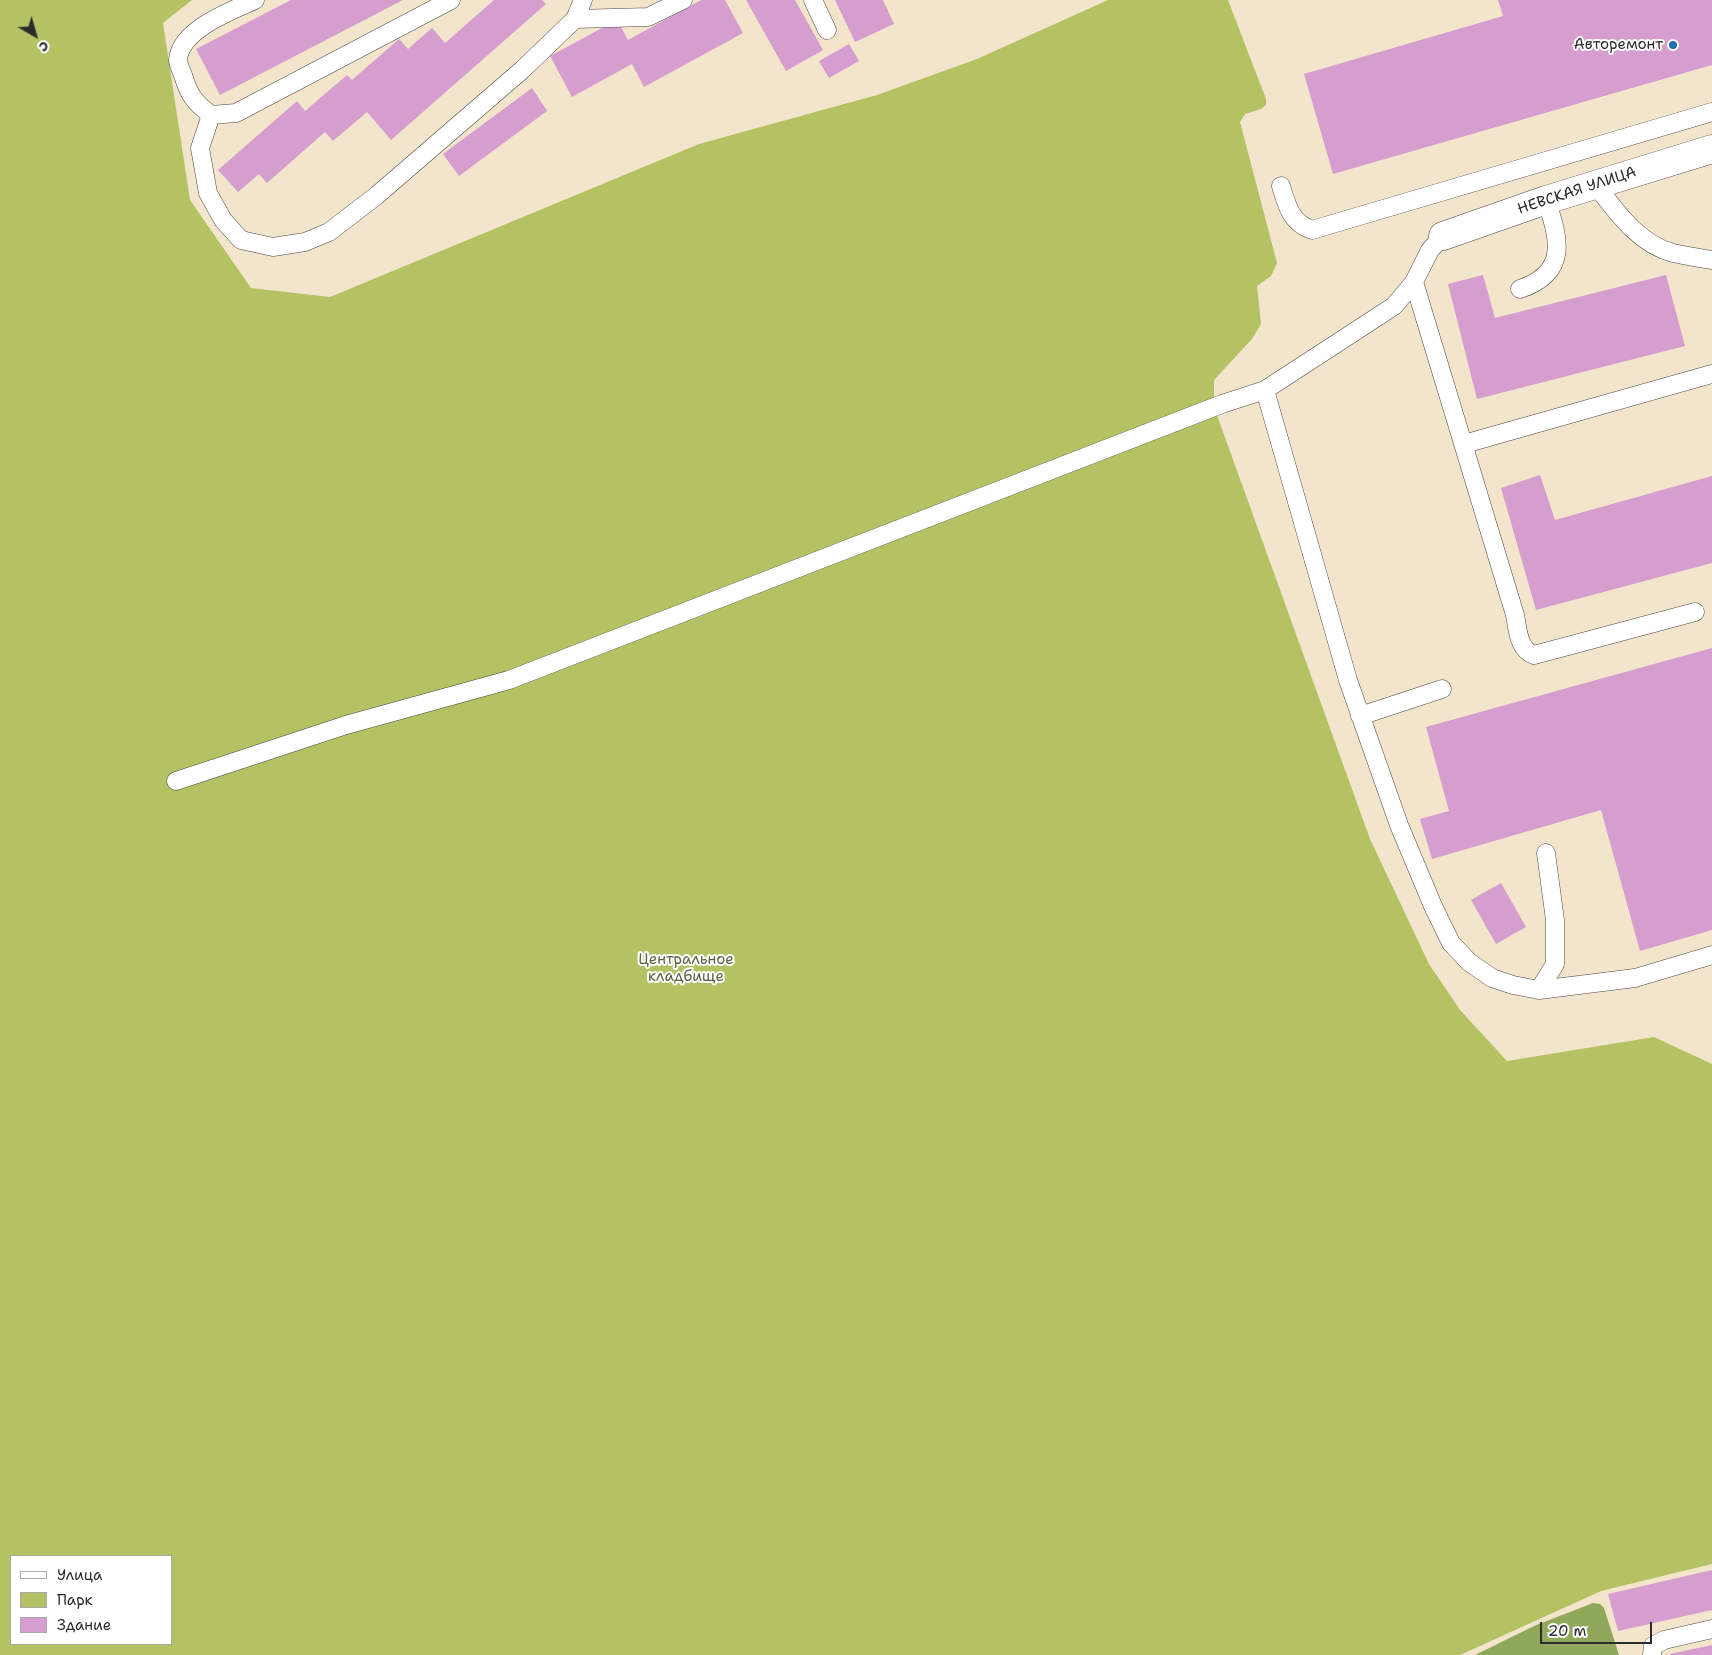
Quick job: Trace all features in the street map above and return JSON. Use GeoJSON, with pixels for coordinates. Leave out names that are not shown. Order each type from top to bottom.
{"type":"FeatureCollection","features":[{"type":"Feature","properties":{"kind":"street","name":"НЕВСКАЯ УЛИЦА"},"geometry":{"type":"LineString","coordinates":[[1443,236],[1595,184],[1712,149]]}},
{"type":"Feature","properties":{"kind":"lane"},"geometry":{"type":"LineString","coordinates":[[255,0],[204,25],[182,45],[178,61],[186,86],[195,103],[211,115],[236,113],[451,0]]}},
{"type":"Feature","properties":{"kind":"lane"},"geometry":{"type":"LineString","coordinates":[[211,115],[200,148],[208,193],[223,220],[241,240],[273,247],[305,242],[329,232],[376,196],[522,70],[576,19],[583,0]]}},
{"type":"Feature","properties":{"kind":"lane"},"geometry":{"type":"LineString","coordinates":[[576,19],[648,17],[682,0]]}},
{"type":"Feature","properties":{"kind":"lane"},"geometry":{"type":"LineString","coordinates":[[813,0],[827,30]]}},
{"type":"Feature","properties":{"kind":"lane"},"geometry":{"type":"LineString","coordinates":[[1281,186],[1288,208],[1295,221],[1312,230],[1712,112]]}},
{"type":"Feature","properties":{"kind":"lane"},"geometry":{"type":"LineString","coordinates":[[1595,184],[1632,229],[1655,245],[1672,253],[1712,260]]}},
{"type":"Feature","properties":{"kind":"lane"},"geometry":{"type":"LineString","coordinates":[[1520,289],[1538,284],[1551,270],[1558,255],[1552,218],[1546,200]]}},
{"type":"Feature","properties":{"kind":"lane"},"geometry":{"type":"LineString","coordinates":[[176,781],[346,725],[509,680],[1212,408],[1265,390],[1394,306],[1414,282],[1430,250],[1443,236]]}},
{"type":"Feature","properties":{"kind":"lane"},"geometry":{"type":"LineString","coordinates":[[1414,282],[1464,444],[1515,616],[1522,646],[1527,653],[1534,656],[1695,612]]}},
{"type":"Feature","properties":{"kind":"lane"},"geometry":{"type":"LineString","coordinates":[[1464,444],[1712,374]]}},
{"type":"Feature","properties":{"kind":"lane"},"geometry":{"type":"LineString","coordinates":[[1265,390],[1360,716],[1399,826],[1451,943],[1469,962],[1492,978],[1513,985],[1539,990],[1635,978],[1712,955]]}},
{"type":"Feature","properties":{"kind":"lane"},"geometry":{"type":"LineString","coordinates":[[1360,716],[1442,689]]}},
{"type":"Feature","properties":{"kind":"lane"},"geometry":{"type":"LineString","coordinates":[[1539,990],[1555,964],[1555,920],[1546,853]]}},
{"type":"Feature","properties":{"kind":"lane"},"geometry":{"type":"LineString","coordinates":[[1652,1655],[1653,1646],[1664,1640],[1712,1629]]}},
{"type":"Feature","properties":{"kind":"green space","name":"Центральное кладбище"},"geometry":{"type":"Polygon","coordinates":[[[0,0],[192,0],[163,23],[190,200],[251,288],[330,297],[699,144],[877,95],[977,59],[1108,0],[1228,0],[1266,99],[1266,105],[1261,109],[1245,114],[1240,122],[1277,263],[1271,276],[1257,286],[1261,324],[1252,339],[1214,380],[1214,407],[1370,839],[1429,964],[1460,1010],[1507,1061],[1654,1037],[1712,1064],[1712,1564],[1601,1591],[1460,1655],[0,1655],[0,0]]]}},
{"type":"Feature","properties":{"kind":"green space"},"geometry":{"type":"Polygon","coordinates":[[[1593,1603],[1600,1604],[1604,1608],[1619,1655],[1475,1655],[1534,1626],[1593,1603]]]}},
{"type":"Feature","properties":{"kind":"building"},"geometry":{"type":"Polygon","coordinates":[[[291,0],[403,0],[220,95],[196,49],[291,0]]]}},
{"type":"Feature","properties":{"kind":"building"},"geometry":{"type":"Polygon","coordinates":[[[494,0],[542,0],[546,4],[391,140],[367,112],[333,141],[325,132],[267,183],[259,174],[238,192],[218,170],[297,101],[305,111],[347,75],[352,80],[399,39],[408,49],[432,28],[445,43],[494,0]]]}},
{"type":"Feature","properties":{"kind":"building"},"geometry":{"type":"Polygon","coordinates":[[[701,0],[725,0],[743,33],[644,87],[632,64],[572,97],[550,56],[617,20],[628,40],[701,0]]]}},
{"type":"Feature","properties":{"kind":"building"},"geometry":{"type":"Polygon","coordinates":[[[746,0],[795,0],[823,50],[786,71],[746,0]]]}},
{"type":"Feature","properties":{"kind":"building"},"geometry":{"type":"Polygon","coordinates":[[[835,0],[883,0],[894,24],[855,42],[835,0]]]}},
{"type":"Feature","properties":{"kind":"building"},"geometry":{"type":"Polygon","coordinates":[[[1498,0],[1712,0],[1712,65],[1333,174],[1304,74],[1503,16],[1498,0]]]}},
{"type":"Feature","properties":{"kind":"building"},"geometry":{"type":"Polygon","coordinates":[[[849,44],[859,61],[829,78],[819,61],[849,44]]]}},
{"type":"Feature","properties":{"kind":"building"},"geometry":{"type":"Polygon","coordinates":[[[532,88],[547,111],[459,176],[443,154],[532,88]]]}},
{"type":"Feature","properties":{"kind":"building"},"geometry":{"type":"Polygon","coordinates":[[[1483,275],[1495,318],[1666,275],[1685,346],[1477,399],[1448,284],[1483,275]]]}},
{"type":"Feature","properties":{"kind":"building"},"geometry":{"type":"Polygon","coordinates":[[[1540,475],[1555,520],[1712,476],[1712,563],[1536,610],[1501,488],[1540,475]]]}},
{"type":"Feature","properties":{"kind":"building"},"geometry":{"type":"Polygon","coordinates":[[[1712,648],[1712,930],[1640,951],[1601,810],[1432,859],[1420,819],[1449,811],[1426,727],[1712,648]]]}},
{"type":"Feature","properties":{"kind":"building"},"geometry":{"type":"Polygon","coordinates":[[[1501,883],[1526,927],[1496,944],[1471,900],[1501,883]]]}},
{"type":"Feature","properties":{"kind":"building"},"geometry":{"type":"Polygon","coordinates":[[[1712,1570],[1712,1610],[1618,1631],[1608,1594],[1712,1570]]]}},
{"type":"Feature","properties":{"kind":"building"},"geometry":{"type":"Polygon","coordinates":[[[1712,1645],[1712,1655],[1670,1655],[1670,1654],[1712,1645]]]}},
{"type":"Feature","properties":{"kind":"place","name":"Авторемонт"},"geometry":{"type":"Point","coordinates":[1673,45]}}]}
